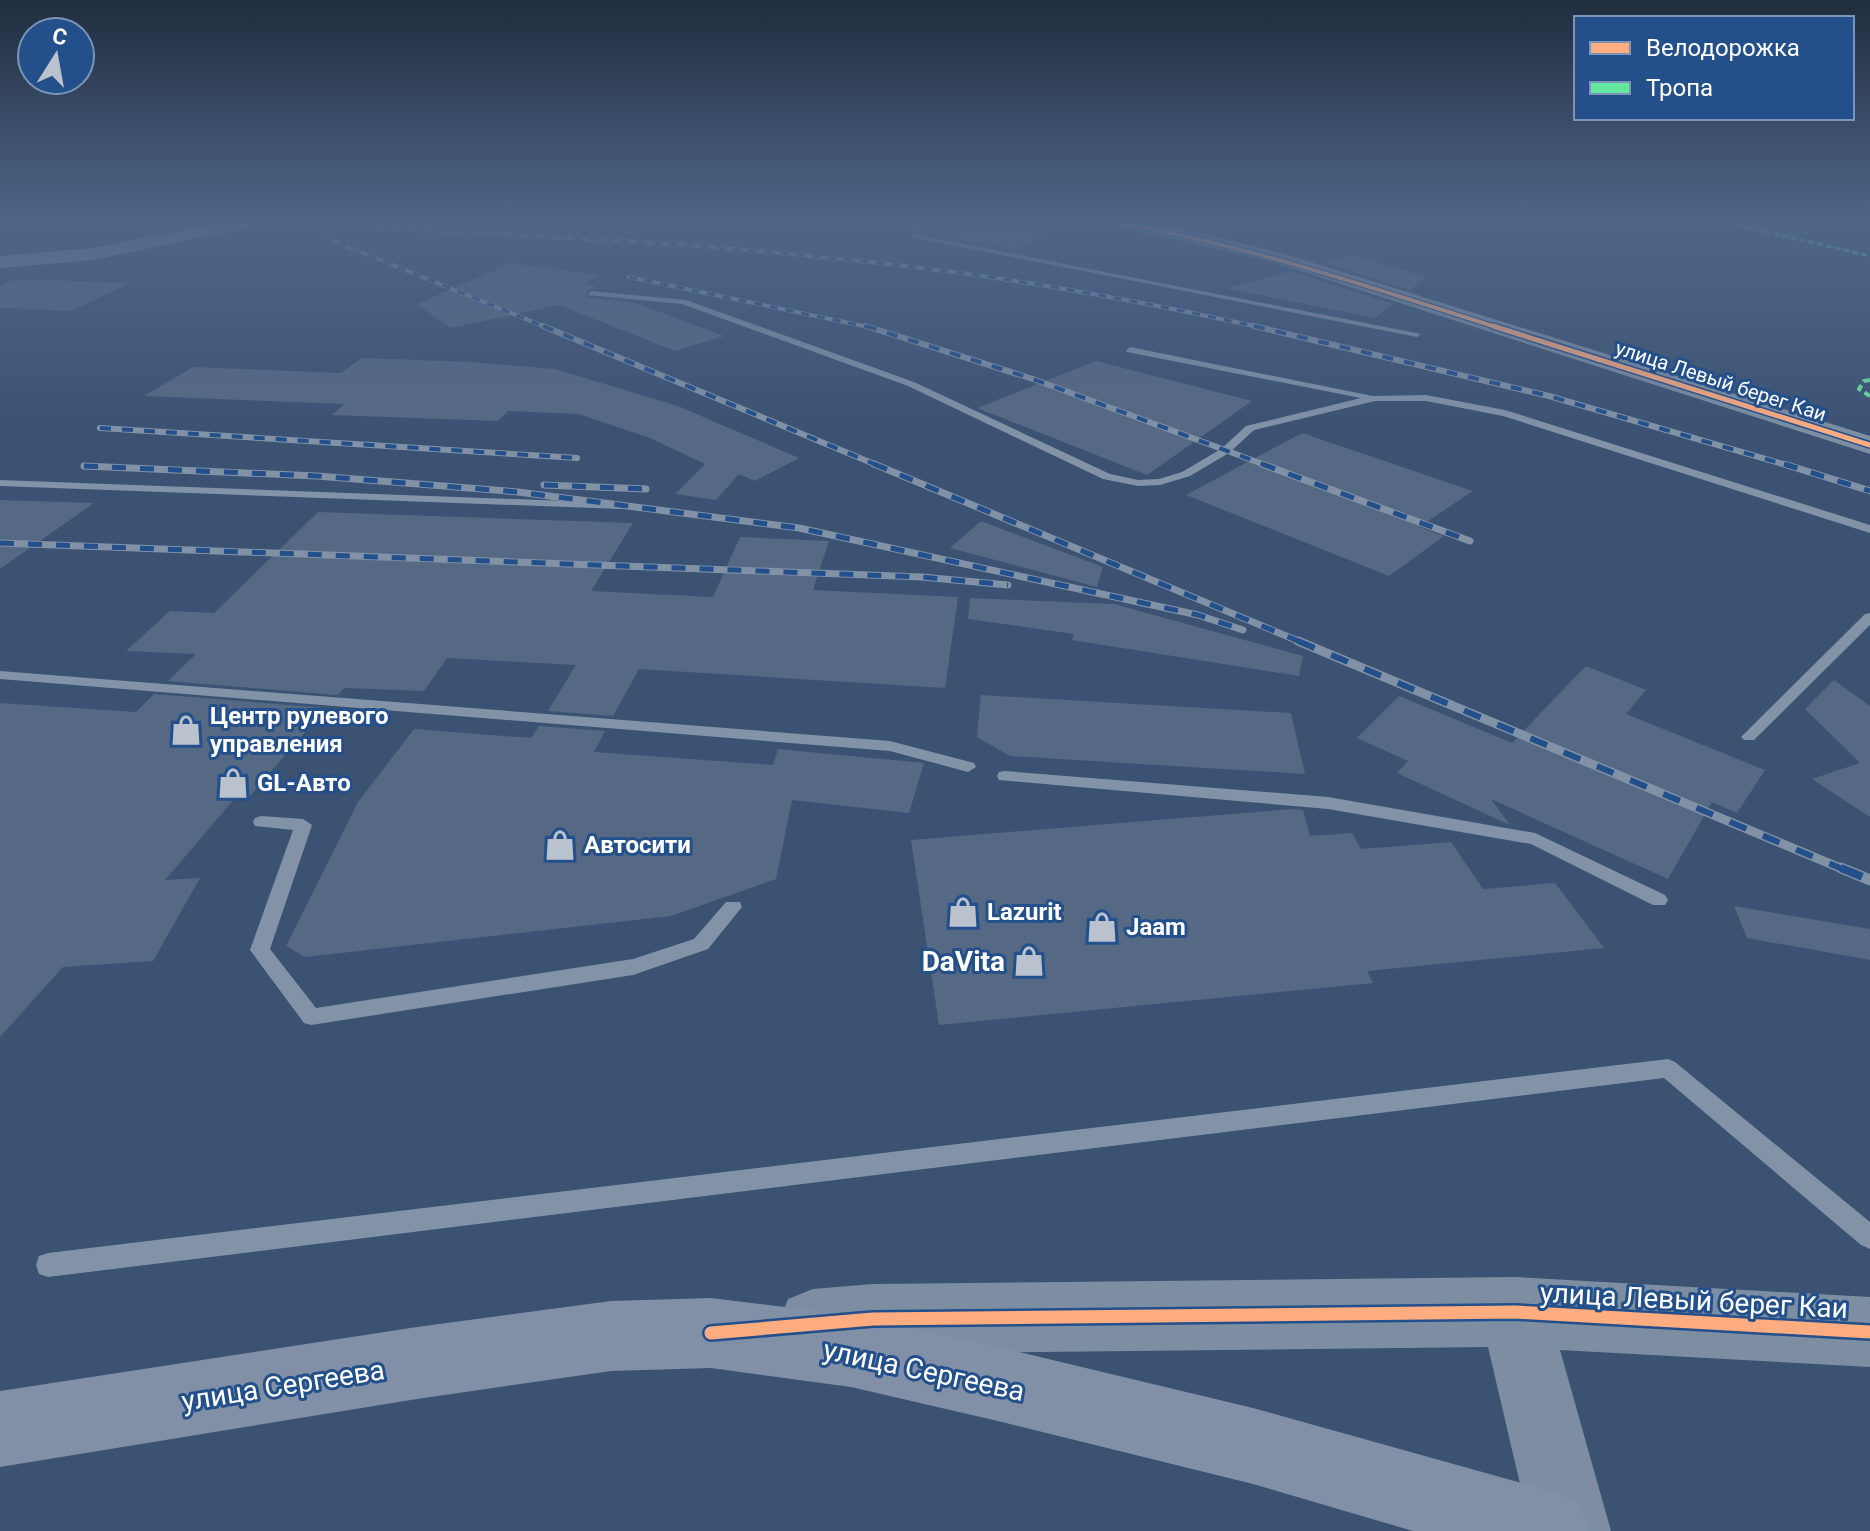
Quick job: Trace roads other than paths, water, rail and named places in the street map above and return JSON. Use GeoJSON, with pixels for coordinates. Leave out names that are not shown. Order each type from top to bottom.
{"type":"FeatureCollection","features":[{"type":"Feature","properties":{"kind":"main road","name":"улица Сергеева"},"geometry":{"type":"LineString","coordinates":[[0,1429],[611,1336],[711,1333],[851,1351],[1017,1388],[1253,1446],[1550,1531]]}},
{"type":"Feature","properties":{"kind":"street","name":"улица Левый берег Каи"},"geometry":{"type":"LineString","coordinates":[[1381,290],[1870,445]]}},
{"type":"Feature","properties":{"kind":"street","name":"улица Левый берег Каи"},"geometry":{"type":"LineString","coordinates":[[711,1333],[873,1319],[1515,1312],[1870,1332]]}},
{"type":"Feature","properties":{"kind":"street"},"geometry":{"type":"LineString","coordinates":[[1515,1312],[1571,1531]]}},
{"type":"Feature","properties":{"kind":"lane"},"geometry":{"type":"LineString","coordinates":[[1193,290],[1417,334]]}},
{"type":"Feature","properties":{"kind":"lane"},"geometry":{"type":"LineString","coordinates":[[591,293],[683,302],[911,384],[1107,477],[1138,483],[1160,482],[1186,474],[1225,451],[1250,428],[1375,398]]}},
{"type":"Feature","properties":{"kind":"lane"},"geometry":{"type":"LineString","coordinates":[[1130,350],[1375,398],[1426,398],[1505,413],[1870,529]]}},
{"type":"Feature","properties":{"kind":"lane"},"geometry":{"type":"LineString","coordinates":[[0,483],[621,506]]}},
{"type":"Feature","properties":{"kind":"lane"},"geometry":{"type":"LineString","coordinates":[[1749,737],[1870,617]]}},
{"type":"Feature","properties":{"kind":"lane"},"geometry":{"type":"LineString","coordinates":[[0,675],[890,746],[968,767]]}},
{"type":"Feature","properties":{"kind":"lane"},"geometry":{"type":"LineString","coordinates":[[1005,776],[1328,803],[1535,839],[1659,900]]}},
{"type":"Feature","properties":{"kind":"lane"},"geometry":{"type":"LineString","coordinates":[[261,822],[303,825],[260,950],[311,1017],[633,967],[701,944],[733,907]]}},
{"type":"Feature","properties":{"kind":"lane"},"geometry":{"type":"LineString","coordinates":[[48,1265],[1668,1068],[1870,1237]]}},
{"type":"Feature","properties":{"kind":"railway"},"geometry":{"type":"LineString","coordinates":[[456,290],[548,328]]}},
{"type":"Feature","properties":{"kind":"railway"},"geometry":{"type":"LineString","coordinates":[[693,290],[871,328]]}},
{"type":"Feature","properties":{"kind":"railway"},"geometry":{"type":"LineString","coordinates":[[1071,290],[1259,327]]}},
{"type":"Feature","properties":{"kind":"railway"},"geometry":{"type":"LineString","coordinates":[[543,326],[879,466]]}},
{"type":"Feature","properties":{"kind":"railway"},"geometry":{"type":"LineString","coordinates":[[866,326],[871,328]]}},
{"type":"Feature","properties":{"kind":"railway"},"geometry":{"type":"LineString","coordinates":[[1254,326],[1259,327]]}},
{"type":"Feature","properties":{"kind":"railway"},"geometry":{"type":"LineString","coordinates":[[1259,327],[1263,328]]}},
{"type":"Feature","properties":{"kind":"railway"},"geometry":{"type":"LineString","coordinates":[[1259,327],[1549,396],[1790,466]]}},
{"type":"Feature","properties":{"kind":"railway"},"geometry":{"type":"LineString","coordinates":[[871,328],[1033,379],[1268,466]]}},
{"type":"Feature","properties":{"kind":"railway"},"geometry":{"type":"LineString","coordinates":[[100,428],[577,458]]}},
{"type":"Feature","properties":{"kind":"railway"},"geometry":{"type":"LineString","coordinates":[[874,464],[1303,643]]}},
{"type":"Feature","properties":{"kind":"railway"},"geometry":{"type":"LineString","coordinates":[[1262,464],[1470,541]]}},
{"type":"Feature","properties":{"kind":"railway"},"geometry":{"type":"LineString","coordinates":[[1784,464],[1870,491]]}},
{"type":"Feature","properties":{"kind":"railway"},"geometry":{"type":"LineString","coordinates":[[84,466],[317,476],[518,492],[799,528],[1198,615],[1243,630]]}},
{"type":"Feature","properties":{"kind":"railway"},"geometry":{"type":"LineString","coordinates":[[544,485],[646,489]]}},
{"type":"Feature","properties":{"kind":"railway"},"geometry":{"type":"LineString","coordinates":[[0,543],[922,577],[1008,585]]}},
{"type":"Feature","properties":{"kind":"railway"},"geometry":{"type":"LineString","coordinates":[[1298,641],[1845,870]]}},
{"type":"Feature","properties":{"kind":"railway"},"geometry":{"type":"LineString","coordinates":[[1841,868],[1870,880]]}},
{"type":"Feature","properties":{"kind":"place","name":"Центр рулевого управления"},"geometry":{"type":"Point","coordinates":[186,730]}},
{"type":"Feature","properties":{"kind":"place","name":"GL-Авто"},"geometry":{"type":"Point","coordinates":[233,783]}},
{"type":"Feature","properties":{"kind":"place","name":"Автосити"},"geometry":{"type":"Point","coordinates":[560,845]}},
{"type":"Feature","properties":{"kind":"place","name":"Lazurit"},"geometry":{"type":"Point","coordinates":[963,912]}},
{"type":"Feature","properties":{"kind":"place","name":"Jaam"},"geometry":{"type":"Point","coordinates":[1102,927]}},
{"type":"Feature","properties":{"kind":"place","name":"DaVita"},"geometry":{"type":"Point","coordinates":[1029,961]}}]}
